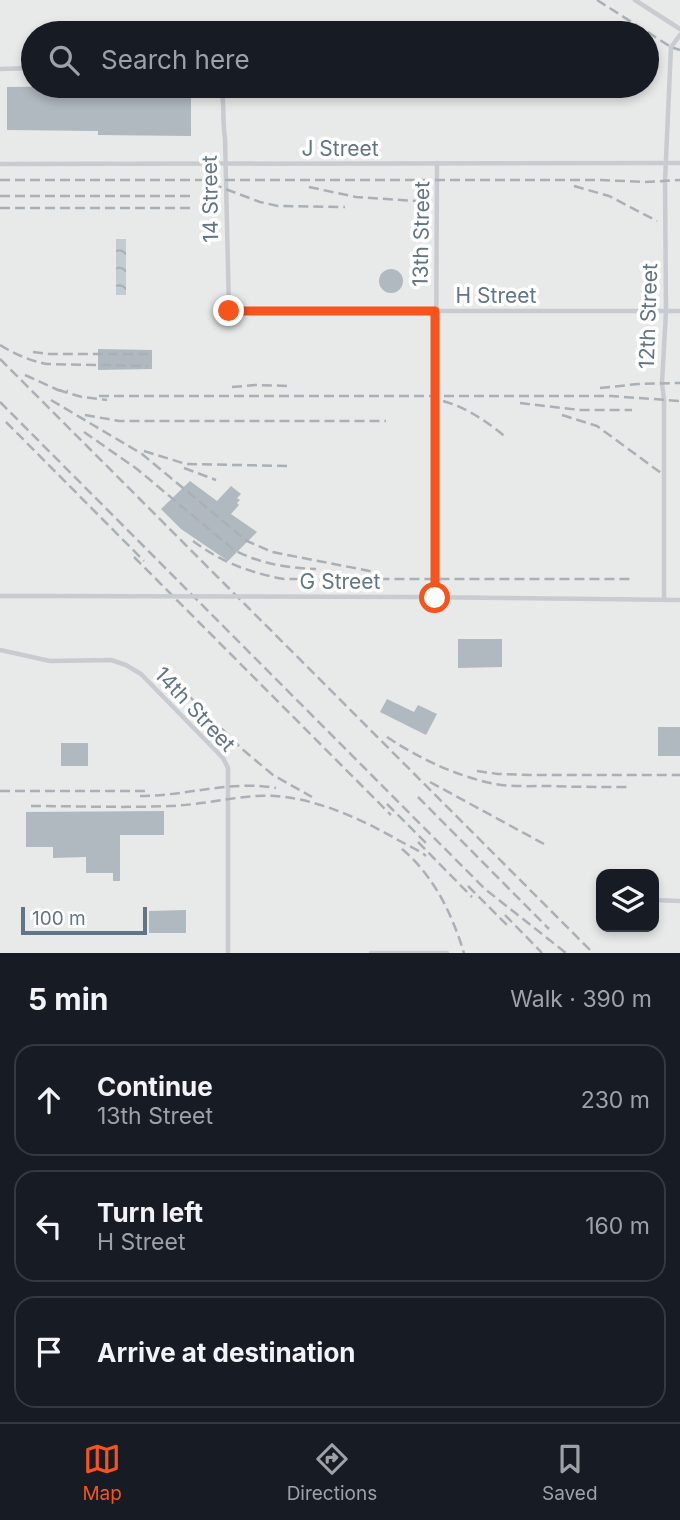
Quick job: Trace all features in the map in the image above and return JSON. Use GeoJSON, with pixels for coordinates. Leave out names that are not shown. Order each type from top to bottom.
{"type":"FeatureCollection","features":[{"type":"Feature","properties":{"kind":"lane"},"geometry":{"type":"LineString","coordinates":[[635,0],[680,29]]}},
{"type":"Feature","properties":{"kind":"lane","name":"12th Street"},"geometry":{"type":"LineString","coordinates":[[664,600],[662,383],[666,311],[665,181],[671,47],[680,35]]}},
{"type":"Feature","properties":{"kind":"lane"},"geometry":{"type":"LineString","coordinates":[[0,69],[21,68]]}},
{"type":"Feature","properties":{"kind":"lane","name":"14 Street"},"geometry":{"type":"LineString","coordinates":[[222,98],[229,311]]}},
{"type":"Feature","properties":{"kind":"lane","name":"13th Street"},"geometry":{"type":"LineString","coordinates":[[435,598],[437,163]]}},
{"type":"Feature","properties":{"kind":"lane","name":"J Street"},"geometry":{"type":"LineString","coordinates":[[0,164],[680,163]]}},
{"type":"Feature","properties":{"kind":"lane","name":"H Street"},"geometry":{"type":"LineString","coordinates":[[229,311],[680,311]]}},
{"type":"Feature","properties":{"kind":"lane","name":"G Street"},"geometry":{"type":"LineString","coordinates":[[0,596],[680,600]]}},
{"type":"Feature","properties":{"kind":"lane","name":"14th Street"},"geometry":{"type":"LineString","coordinates":[[0,650],[50,661],[111,660],[126,666],[141,674],[223,758],[228,768],[228,953]]}},
{"type":"Feature","properties":{"kind":"lane"},"geometry":{"type":"LineString","coordinates":[[659,901],[680,901]]}},
{"type":"Feature","properties":{"kind":"lane"},"geometry":{"type":"LineString","coordinates":[[371,953],[447,953]]}},
{"type":"Feature","properties":{"kind":"shaded area"},"geometry":{"type":"Polygon","coordinates":[[[0,0],[680,0],[680,953],[0,953],[0,0]]]}},
{"type":"Feature","properties":{"kind":"water"},"geometry":{"type":"Polygon","coordinates":[[[116,239],[126,239],[126,295],[116,295],[116,239]]]}},
{"type":"Feature","properties":{"kind":"building"},"geometry":{"type":"Polygon","coordinates":[[[7,87],[21,87],[21,98],[191,98],[191,136],[7,130],[7,87]]]}},
{"type":"Feature","properties":{"kind":"building"},"geometry":{"type":"Polygon","coordinates":[[[391,269],[402,276],[403,281],[396,292],[391,293],[380,286],[379,281],[386,270],[391,269]]]}},
{"type":"Feature","properties":{"kind":"building"},"geometry":{"type":"Polygon","coordinates":[[[98,349],[152,350],[152,369],[98,370],[98,349]]]}},
{"type":"Feature","properties":{"kind":"building"},"geometry":{"type":"Polygon","coordinates":[[[190,481],[217,501],[231,486],[241,494],[237,498],[240,500],[237,503],[239,505],[231,514],[257,532],[228,561],[181,529],[161,509],[190,481]]]}},
{"type":"Feature","properties":{"kind":"building"},"geometry":{"type":"Polygon","coordinates":[[[458,639],[502,639],[502,667],[458,668],[458,639]]]}},
{"type":"Feature","properties":{"kind":"building"},"geometry":{"type":"Polygon","coordinates":[[[387,699],[414,712],[418,705],[437,714],[426,735],[380,712],[387,699]]]}},
{"type":"Feature","properties":{"kind":"building"},"geometry":{"type":"Polygon","coordinates":[[[658,727],[680,727],[680,756],[658,756],[658,727]]]}},
{"type":"Feature","properties":{"kind":"building"},"geometry":{"type":"Polygon","coordinates":[[[61,743],[88,743],[88,766],[61,766],[61,743]]]}},
{"type":"Feature","properties":{"kind":"building"},"geometry":{"type":"Polygon","coordinates":[[[164,811],[164,835],[120,835],[120,881],[113,881],[113,873],[86,873],[86,857],[53,858],[53,847],[26,847],[26,812],[164,811]]]}},
{"type":"Feature","properties":{"kind":"building"},"geometry":{"type":"Polygon","coordinates":[[[186,910],[186,933],[149,933],[149,911],[186,910]]]}},
{"type":"Feature","properties":{"kind":"railway"},"geometry":{"type":"LineString","coordinates":[[597,0],[630,21]]}},
{"type":"Feature","properties":{"kind":"railway"},"geometry":{"type":"LineString","coordinates":[[659,39],[680,50]]}},
{"type":"Feature","properties":{"kind":"railway"},"geometry":{"type":"LineString","coordinates":[[0,180],[680,180]]}},
{"type":"Feature","properties":{"kind":"railway"},"geometry":{"type":"LineString","coordinates":[[212,184],[278,206],[345,207]]}},
{"type":"Feature","properties":{"kind":"railway"},"geometry":{"type":"LineString","coordinates":[[574,186],[609,196],[657,221]]}},
{"type":"Feature","properties":{"kind":"railway"},"geometry":{"type":"LineString","coordinates":[[309,187],[356,197],[416,201]]}},
{"type":"Feature","properties":{"kind":"railway"},"geometry":{"type":"LineString","coordinates":[[0,196],[195,196]]}},
{"type":"Feature","properties":{"kind":"railway"},"geometry":{"type":"LineString","coordinates":[[0,208],[195,208]]}},
{"type":"Feature","properties":{"kind":"railway"},"geometry":{"type":"LineString","coordinates":[[0,345],[23,357],[47,364],[148,366]]}},
{"type":"Feature","properties":{"kind":"railway"},"geometry":{"type":"LineString","coordinates":[[33,352],[148,354]]}},
{"type":"Feature","properties":{"kind":"railway"},"geometry":{"type":"LineString","coordinates":[[0,359],[593,953]]}},
{"type":"Feature","properties":{"kind":"railway"},"geometry":{"type":"LineString","coordinates":[[25,375],[58,390],[68,391]]}},
{"type":"Feature","properties":{"kind":"railway"},"geometry":{"type":"LineString","coordinates":[[600,388],[680,383]]}},
{"type":"Feature","properties":{"kind":"railway"},"geometry":{"type":"LineString","coordinates":[[232,387],[291,386]]}},
{"type":"Feature","properties":{"kind":"railway"},"geometry":{"type":"LineString","coordinates":[[58,390],[107,400]]}},
{"type":"Feature","properties":{"kind":"railway"},"geometry":{"type":"LineString","coordinates":[[99,396],[611,396],[680,401]]}},
{"type":"Feature","properties":{"kind":"railway"},"geometry":{"type":"LineString","coordinates":[[51,400],[142,454],[247,541],[272,552],[375,572]]}},
{"type":"Feature","properties":{"kind":"railway"},"geometry":{"type":"LineString","coordinates":[[443,401],[477,416],[507,438]]}},
{"type":"Feature","properties":{"kind":"railway"},"geometry":{"type":"LineString","coordinates":[[0,402],[485,889],[566,953]]}},
{"type":"Feature","properties":{"kind":"railway"},"geometry":{"type":"LineString","coordinates":[[520,403],[580,410],[632,410]]}},
{"type":"Feature","properties":{"kind":"railway"},"geometry":{"type":"LineString","coordinates":[[85,415],[119,421],[386,421]]}},
{"type":"Feature","properties":{"kind":"railway"},"geometry":{"type":"LineString","coordinates":[[562,415],[597,426],[661,473]]}},
{"type":"Feature","properties":{"kind":"railway"},"geometry":{"type":"LineString","coordinates":[[6,422],[144,561]]}},
{"type":"Feature","properties":{"kind":"railway"},"geometry":{"type":"LineString","coordinates":[[84,432],[137,469],[234,550],[274,564],[316,569]]}},
{"type":"Feature","properties":{"kind":"railway"},"geometry":{"type":"LineString","coordinates":[[144,451],[186,464],[289,466]]}},
{"type":"Feature","properties":{"kind":"railway"},"geometry":{"type":"LineString","coordinates":[[184,468],[216,480]]}},
{"type":"Feature","properties":{"kind":"railway"},"geometry":{"type":"LineString","coordinates":[[193,541],[236,566],[284,579],[632,579]]}},
{"type":"Feature","properties":{"kind":"railway"},"geometry":{"type":"LineString","coordinates":[[134,557],[391,815]]}},
{"type":"Feature","properties":{"kind":"railway"},"geometry":{"type":"LineString","coordinates":[[179,686],[242,749],[273,775],[312,797]]}},
{"type":"Feature","properties":{"kind":"railway"},"geometry":{"type":"LineString","coordinates":[[387,737],[439,766],[495,784],[629,787]]}},
{"type":"Feature","properties":{"kind":"railway"},"geometry":{"type":"LineString","coordinates":[[477,771],[536,775],[680,775]]}},
{"type":"Feature","properties":{"kind":"railway"},"geometry":{"type":"LineString","coordinates":[[430,782],[544,844]]}},
{"type":"Feature","properties":{"kind":"railway"},"geometry":{"type":"LineString","coordinates":[[140,796],[225,787],[276,788]]}},
{"type":"Feature","properties":{"kind":"railway"},"geometry":{"type":"LineString","coordinates":[[0,791],[149,791]]}},
{"type":"Feature","properties":{"kind":"railway"},"geometry":{"type":"LineString","coordinates":[[31,806],[153,807],[256,796],[293,798],[348,815],[426,856]]}},
{"type":"Feature","properties":{"kind":"railway"},"geometry":{"type":"LineString","coordinates":[[418,797],[549,929]]}},
{"type":"Feature","properties":{"kind":"railway"},"geometry":{"type":"LineString","coordinates":[[387,804],[429,846]]}},
{"type":"Feature","properties":{"kind":"railway"},"geometry":{"type":"LineString","coordinates":[[418,842],[472,897]]}},
{"type":"Feature","properties":{"kind":"railway"},"geometry":{"type":"LineString","coordinates":[[402,849],[433,883],[454,924],[464,953]]}},
{"type":"Feature","properties":{"kind":"railway"},"geometry":{"type":"LineString","coordinates":[[468,886],[508,926]]}},
{"type":"Feature","properties":{"kind":"railway"},"geometry":{"type":"LineString","coordinates":[[505,915],[542,953]]}},
{"type":"Feature","properties":{"kind":"route"},"geometry":{"type":"LineString","coordinates":[[229,311],[435,311],[435,598]]}}]}
